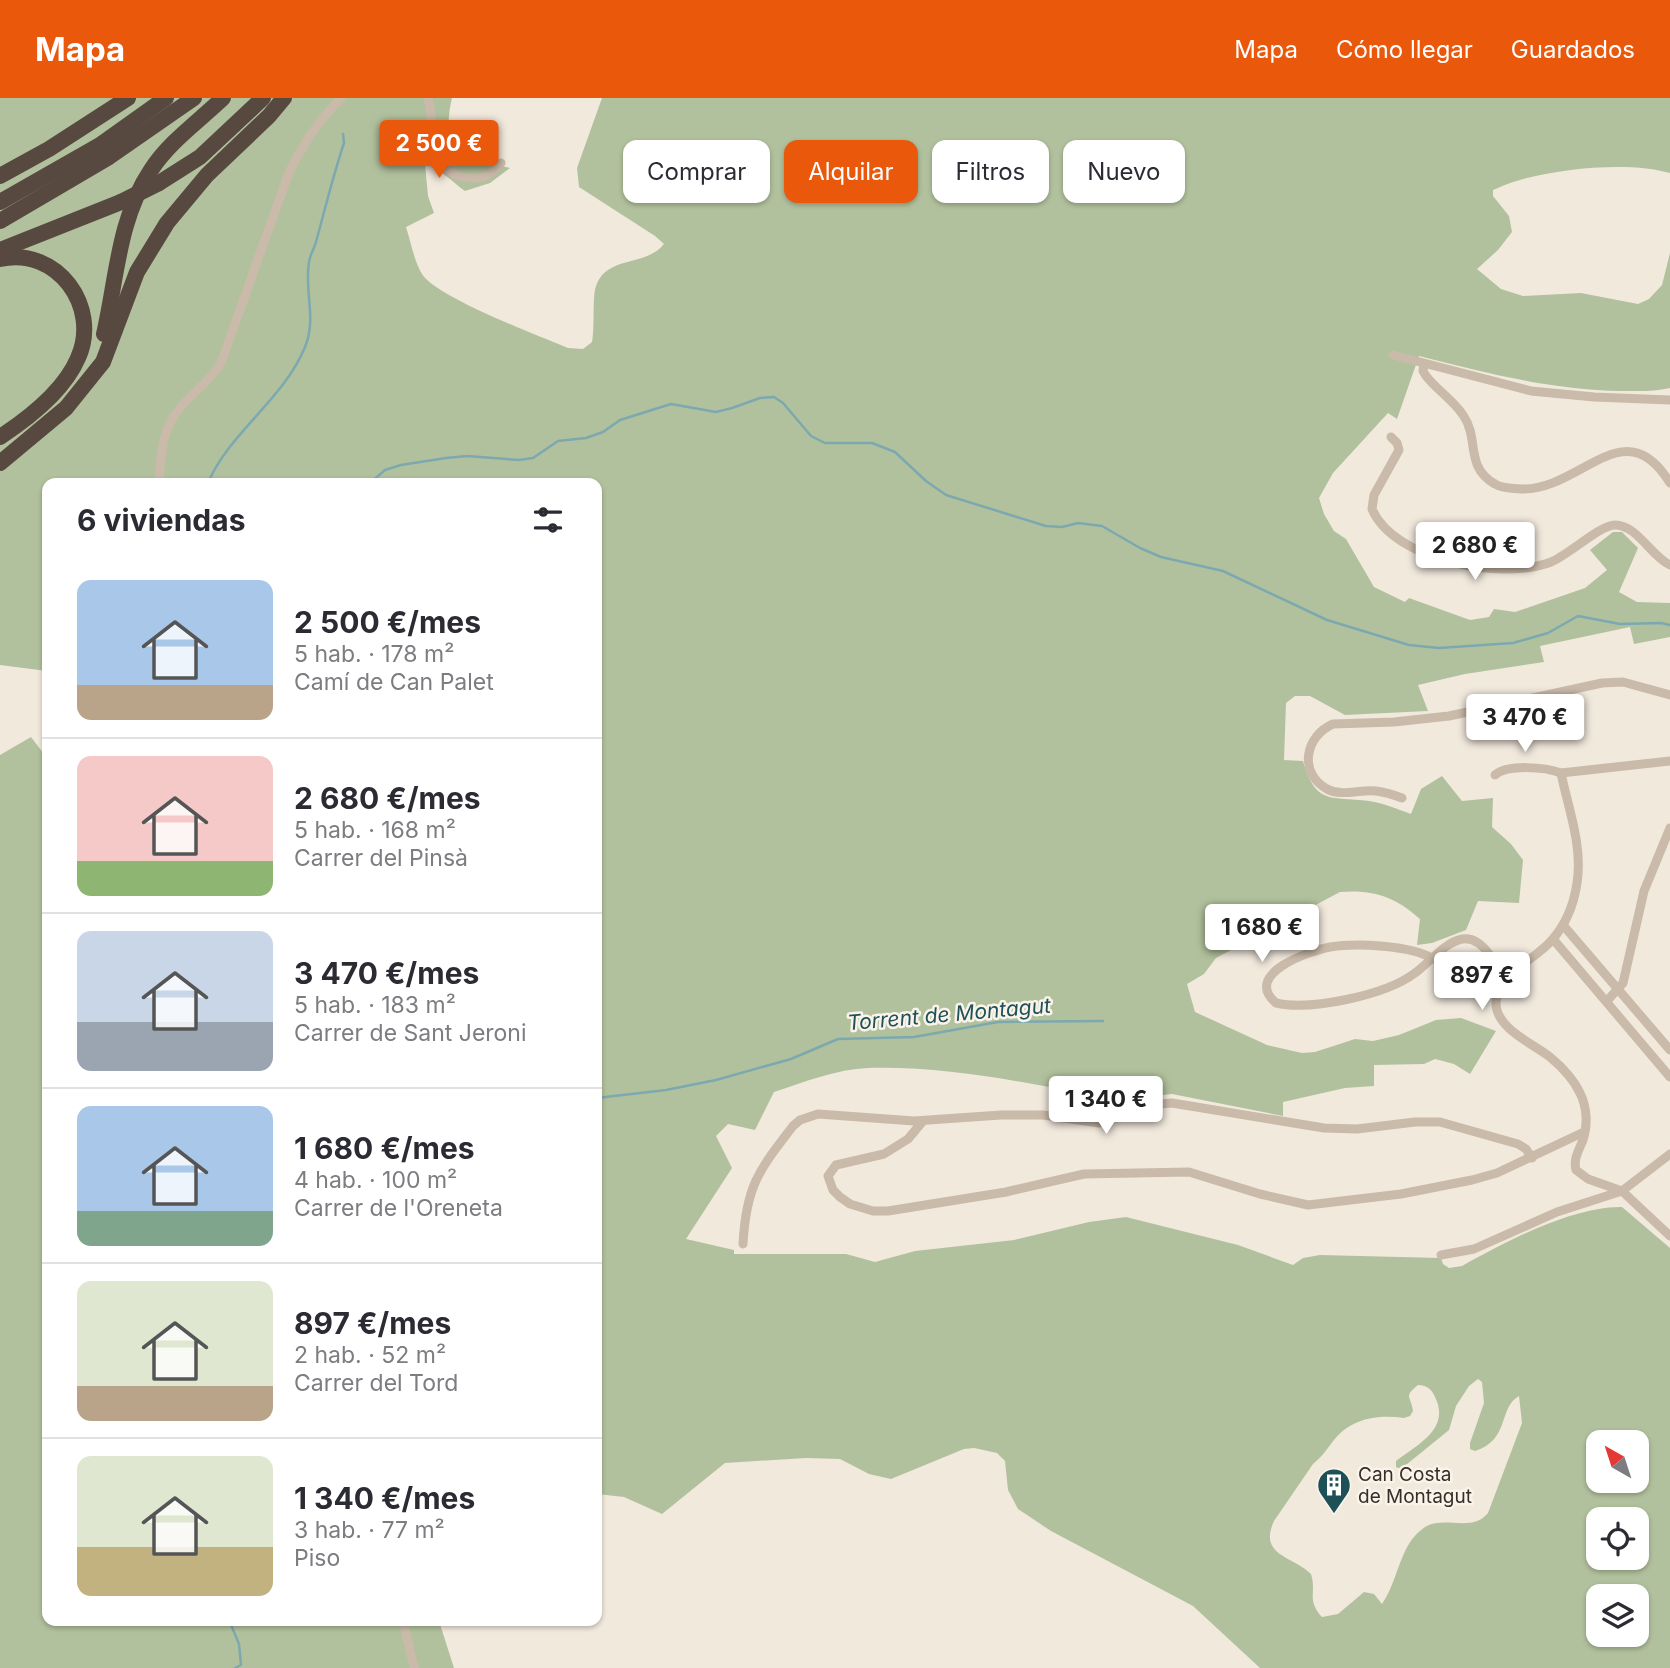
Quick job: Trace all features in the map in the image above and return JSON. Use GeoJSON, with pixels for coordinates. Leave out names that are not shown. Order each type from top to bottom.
{"type":"FeatureCollection","features":[{"type":"Feature","properties":{"kind":"highway"},"geometry":{"type":"LineString","coordinates":[[0,176],[49,149],[128,98]]}},
{"type":"Feature","properties":{"kind":"highway"},"geometry":{"type":"LineString","coordinates":[[0,202],[100,145],[166,98]]}},
{"type":"Feature","properties":{"kind":"highway"},"geometry":{"type":"LineString","coordinates":[[0,221],[109,157],[194,98]]}},
{"type":"Feature","properties":{"kind":"highway"},"geometry":{"type":"LineString","coordinates":[[90,376],[103,338],[122,236],[141,187],[160,158],[223,98]]}},
{"type":"Feature","properties":{"kind":"highway"},"geometry":{"type":"LineString","coordinates":[[0,250],[121,202],[179,172],[210,149],[263,98]]}},
{"type":"Feature","properties":{"kind":"highway"},"geometry":{"type":"LineString","coordinates":[[0,463],[66,408],[103,362],[137,272],[167,223],[207,175],[269,116],[284,98]]}},
{"type":"Feature","properties":{"kind":"highway"},"geometry":{"type":"LineString","coordinates":[[0,259],[34,260],[62,276],[73,288],[83,309],[85,335],[78,360],[67,377],[35,411],[0,438]]}},
{"type":"Feature","properties":{"kind":"street"},"geometry":{"type":"LineString","coordinates":[[159,478],[162,446],[168,429],[180,408],[210,380],[221,363],[288,175],[300,152],[341,98]]}},
{"type":"Feature","properties":{"kind":"street"},"geometry":{"type":"LineString","coordinates":[[428,98],[436,152],[450,170],[468,178],[478,178],[488,176],[501,163]]}},
{"type":"Feature","properties":{"kind":"street"},"geometry":{"type":"LineString","coordinates":[[1393,355],[1531,391],[1670,400]]}},
{"type":"Feature","properties":{"kind":"street"},"geometry":{"type":"LineString","coordinates":[[1424,363],[1423,371],[1426,376],[1465,418],[1475,463],[1496,484],[1505,488],[1545,487],[1611,455],[1632,451],[1649,457],[1670,483]]}},
{"type":"Feature","properties":{"kind":"street"},"geometry":{"type":"LineString","coordinates":[[1391,437],[1399,450],[1374,495],[1372,509],[1388,530],[1433,556],[1483,568],[1528,568],[1547,564],[1569,554],[1603,527],[1617,525],[1637,536],[1657,557],[1670,565]]}},
{"type":"Feature","properties":{"kind":"street"},"geometry":{"type":"LineString","coordinates":[[1402,798],[1376,791],[1337,792],[1324,787],[1310,767],[1309,752],[1313,738],[1325,727],[1333,724],[1394,722],[1449,716],[1602,683],[1623,682],[1670,695]]}},
{"type":"Feature","properties":{"kind":"street"},"geometry":{"type":"LineString","coordinates":[[1495,775],[1502,769],[1544,768],[1561,773],[1670,761]]}},
{"type":"Feature","properties":{"kind":"street"},"geometry":{"type":"LineString","coordinates":[[1561,773],[1578,851],[1579,871],[1575,895],[1563,925],[1553,939],[1504,983],[1497,996],[1496,1006],[1500,1018],[1568,1074],[1581,1095],[1586,1116],[1575,1160],[1576,1170],[1588,1179],[1622,1191],[1670,1236]]}},
{"type":"Feature","properties":{"kind":"street"},"geometry":{"type":"LineString","coordinates":[[1607,1001],[1619,990],[1628,965],[1644,891],[1670,828]]}},
{"type":"Feature","properties":{"kind":"street"},"geometry":{"type":"LineString","coordinates":[[1563,925],[1670,1050]]}},
{"type":"Feature","properties":{"kind":"street"},"geometry":{"type":"LineString","coordinates":[[1433,959],[1416,952],[1357,945],[1316,950],[1288,962],[1276,971],[1266,989],[1271,999],[1283,1005],[1349,999],[1403,981],[1433,959],[1456,941],[1464,938],[1471,939],[1484,949],[1504,983]]}},
{"type":"Feature","properties":{"kind":"street"},"geometry":{"type":"LineString","coordinates":[[1553,939],[1670,1077]]}},
{"type":"Feature","properties":{"kind":"street"},"geometry":{"type":"LineString","coordinates":[[743,1244],[752,1186],[777,1147],[800,1120],[818,1114],[923,1121],[1043,1115],[1099,1123],[1149,1105],[1172,1103],[1324,1128],[1357,1129],[1415,1122],[1440,1122],[1518,1144],[1526,1149],[1532,1158]]}},
{"type":"Feature","properties":{"kind":"street"},"geometry":{"type":"LineString","coordinates":[[923,1121],[908,1139],[884,1154],[836,1165],[828,1176],[833,1190],[861,1209],[888,1211],[1006,1192],[1084,1174],[1189,1172],[1260,1194],[1308,1205],[1440,1188],[1497,1173],[1584,1132]]}},
{"type":"Feature","properties":{"kind":"street"},"geometry":{"type":"LineString","coordinates":[[1441,1255],[1474,1248],[1557,1212],[1622,1191],[1670,1154]]}},
{"type":"Feature","properties":{"kind":"street"},"geometry":{"type":"LineString","coordinates":[[404,1626],[414,1668]]}},
{"type":"Feature","properties":{"kind":"green space"},"geometry":{"type":"Polygon","coordinates":[[[0,98],[452,98],[449,135],[456,152],[470,162],[510,168],[490,183],[465,191],[441,172],[425,164],[428,196],[434,213],[406,227],[419,269],[431,283],[467,304],[568,348],[583,349],[592,342],[595,291],[601,276],[618,265],[647,256],[664,244],[579,187],[577,168],[602,98],[1670,98],[1670,173],[1631,167],[1583,168],[1515,181],[1493,190],[1493,196],[1509,216],[1512,232],[1498,250],[1477,269],[1501,289],[1523,296],[1581,293],[1638,304],[1649,299],[1662,285],[1670,253],[1670,388],[1634,391],[1570,388],[1419,356],[1397,419],[1388,413],[1333,473],[1319,498],[1334,531],[1346,539],[1374,587],[1405,602],[1409,598],[1470,620],[1489,617],[1494,609],[1515,612],[1585,588],[1607,570],[1590,550],[1613,532],[1622,532],[1638,548],[1619,592],[1637,602],[1670,603],[1670,637],[1634,644],[1630,627],[1540,646],[1544,662],[1465,674],[1418,685],[1428,711],[1345,715],[1310,696],[1295,696],[1286,703],[1284,760],[1303,761],[1313,786],[1327,796],[1375,802],[1411,814],[1421,789],[1442,776],[1462,801],[1493,798],[1492,827],[1511,844],[1523,860],[1519,903],[1478,901],[1466,930],[1432,943],[1417,945],[1420,919],[1402,905],[1373,893],[1340,892],[1216,958],[1204,974],[1187,984],[1195,1012],[1267,1045],[1302,1053],[1315,1052],[1355,1039],[1373,1041],[1399,1035],[1436,1020],[1461,1018],[1496,1031],[1470,1074],[1454,1064],[1435,1059],[1424,1064],[1374,1065],[1374,1086],[1345,1088],[1283,1102],[1283,1116],[1172,1094],[1146,1097],[1109,1112],[1065,1109],[1066,1090],[1017,1081],[918,1069],[868,1068],[844,1071],[774,1092],[755,1130],[728,1124],[716,1136],[732,1168],[686,1239],[734,1250],[734,1254],[846,1254],[875,1262],[915,1251],[1014,1240],[1089,1222],[1126,1217],[1238,1245],[1293,1265],[1303,1258],[1320,1255],[1441,1258],[1443,1264],[1449,1268],[1462,1266],[1561,1219],[1582,1212],[1622,1207],[1670,1248],[1670,1668],[1260,1668],[1193,1606],[1051,1531],[1018,1509],[1008,1490],[1005,1461],[997,1453],[974,1448],[964,1449],[891,1479],[869,1474],[840,1459],[806,1458],[725,1463],[662,1514],[624,1497],[602,1495],[602,478],[42,478],[42,670],[0,665],[0,98]],[[1478,1379],[1469,1386],[1456,1406],[1449,1430],[1401,1469],[1396,1467],[1396,1461],[1429,1435],[1439,1418],[1435,1397],[1428,1388],[1418,1385],[1411,1392],[1409,1397],[1413,1411],[1410,1416],[1375,1417],[1349,1427],[1313,1464],[1274,1521],[1270,1542],[1280,1554],[1311,1574],[1314,1605],[1322,1617],[1338,1614],[1364,1592],[1374,1594],[1382,1604],[1404,1553],[1416,1534],[1425,1527],[1441,1523],[1474,1522],[1488,1513],[1522,1423],[1519,1396],[1508,1408],[1494,1439],[1475,1451],[1470,1449],[1484,1403],[1482,1382],[1478,1379]]]}},
{"type":"Feature","properties":{"kind":"green space"},"geometry":{"type":"Polygon","coordinates":[[[31,737],[42,751],[42,1626],[441,1626],[454,1668],[0,1668],[0,755],[31,737]]]}},
{"type":"Feature","properties":{"kind":"waterway"},"geometry":{"type":"LineString","coordinates":[[210,478],[229,448],[284,383],[305,347],[310,326],[309,262],[344,143],[343,134]]}},
{"type":"Feature","properties":{"kind":"waterway"},"geometry":{"type":"LineString","coordinates":[[376,478],[385,470],[401,465],[446,458],[533,458],[558,441],[586,438],[603,432],[620,420],[671,404],[716,412],[760,398],[774,397],[783,403],[811,436],[825,443],[872,443],[895,452],[926,481],[946,495],[1046,526],[1062,527],[1078,523],[1102,526],[1161,557],[1223,571],[1327,620],[1409,645],[1439,648],[1513,643],[1548,633],[1578,616],[1620,624],[1670,625]]}},
{"type":"Feature","properties":{"kind":"waterway","name":"Torrent de Montagut"},"geometry":{"type":"LineString","coordinates":[[602,1097],[666,1090],[716,1080],[791,1059],[838,1039],[914,1037],[998,1022],[1103,1021]]}},
{"type":"Feature","properties":{"kind":"waterway"},"geometry":{"type":"LineString","coordinates":[[232,1626],[239,1644],[241,1665],[235,1668]]}},
{"type":"Feature","properties":{"kind":"place","name":"Can Costa de Montagut"},"geometry":{"type":"Point","coordinates":[1334,1515]}}]}
